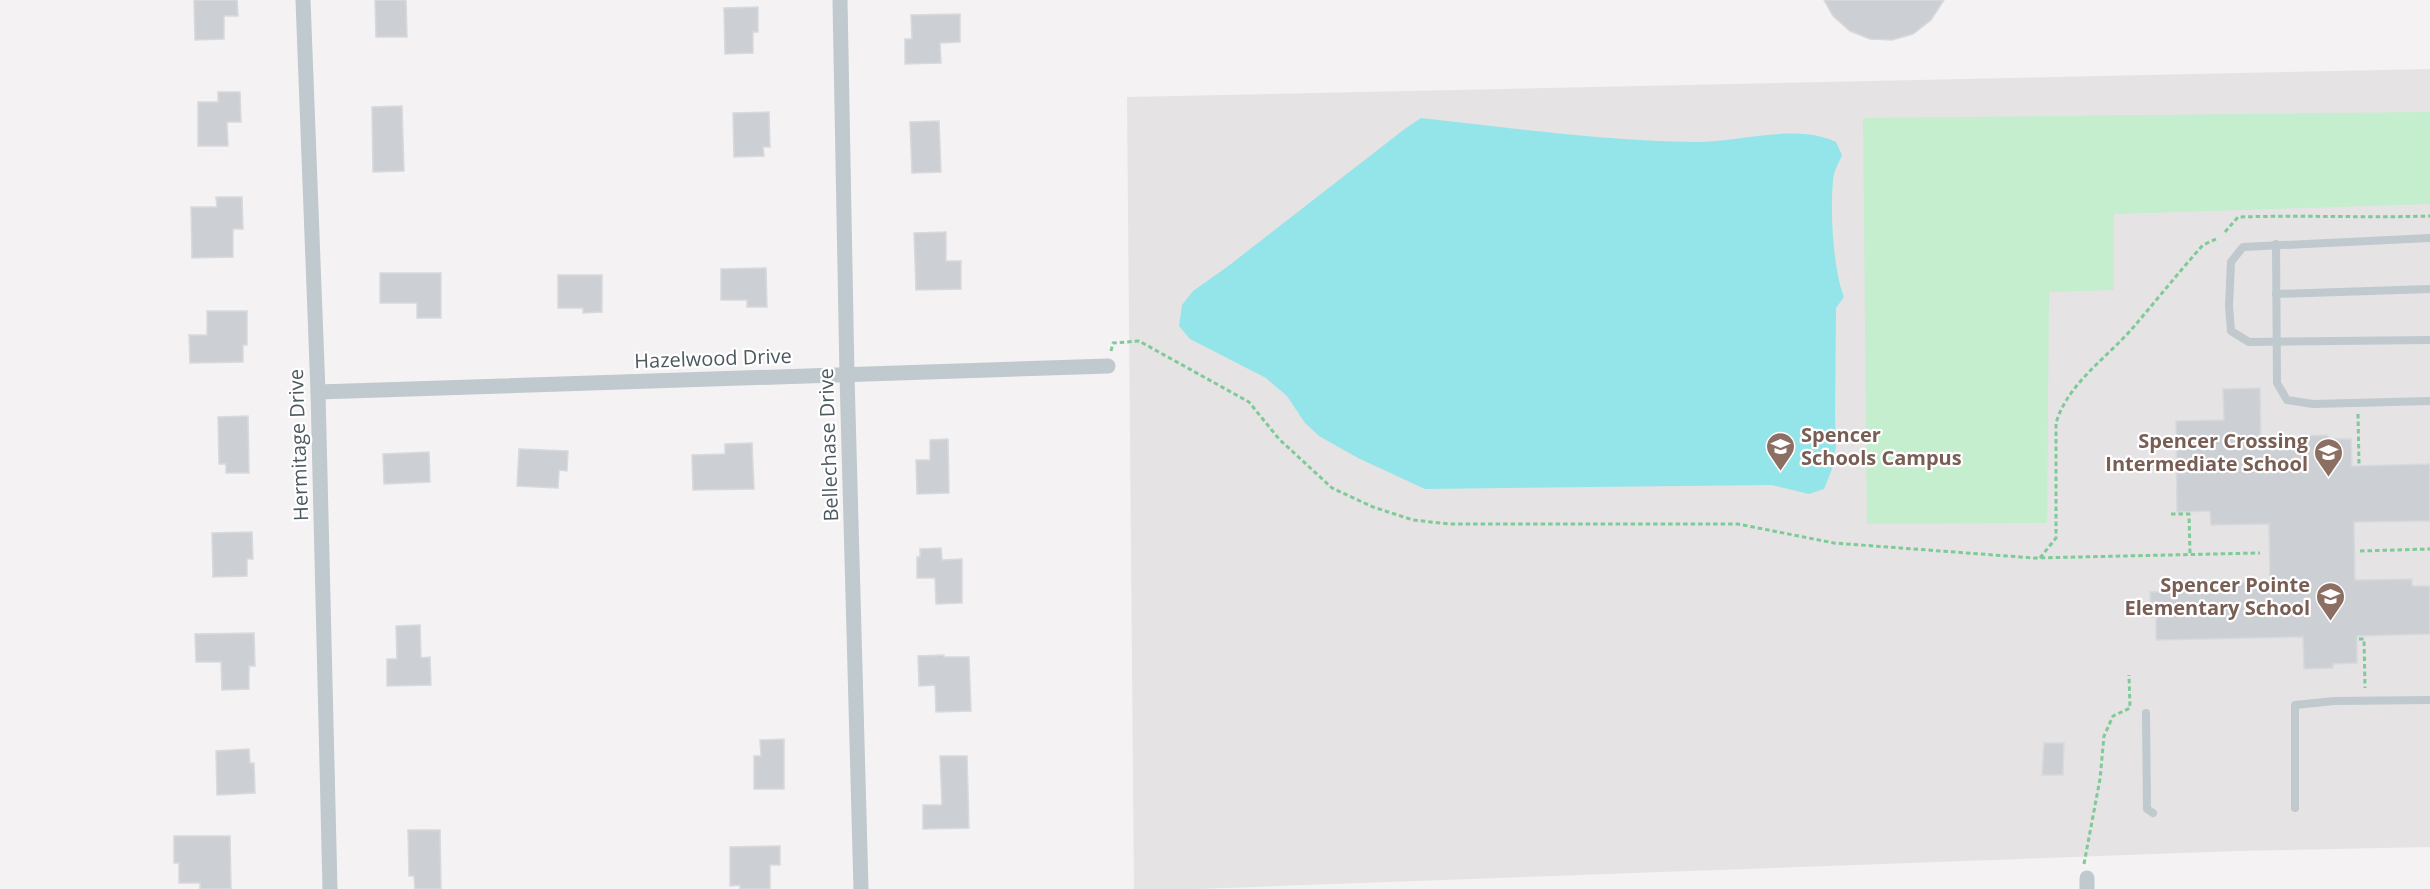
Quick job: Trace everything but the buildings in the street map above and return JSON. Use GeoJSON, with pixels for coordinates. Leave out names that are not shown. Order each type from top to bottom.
{"type":"FeatureCollection","features":[{"type":"Feature","properties":{"kind":"street","name":"Hermitage Drive"},"geometry":{"type":"LineString","coordinates":[[303,0],[318,392],[330,889]]}},
{"type":"Feature","properties":{"kind":"street","name":"Bellechase Drive"},"geometry":{"type":"LineString","coordinates":[[840,0],[847,375],[861,889]]}},
{"type":"Feature","properties":{"kind":"street","name":"Hazelwood Drive"},"geometry":{"type":"LineString","coordinates":[[318,392],[1108,366]]}},
{"type":"Feature","properties":{"kind":"lane"},"geometry":{"type":"LineString","coordinates":[[2430,238],[2243,247],[2230,262],[2229,306],[2231,332],[2249,342],[2430,340]]}},
{"type":"Feature","properties":{"kind":"lane"},"geometry":{"type":"LineString","coordinates":[[2276,244],[2277,383],[2287,400],[2313,404],[2430,401]]}},
{"type":"Feature","properties":{"kind":"lane"},"geometry":{"type":"LineString","coordinates":[[2276,294],[2430,289]]}},
{"type":"Feature","properties":{"kind":"lane"},"geometry":{"type":"LineString","coordinates":[[2295,808],[2295,705],[2334,701],[2430,700]]}},
{"type":"Feature","properties":{"kind":"lane"},"geometry":{"type":"LineString","coordinates":[[2146,713],[2147,809],[2153,813]]}},
{"type":"Feature","properties":{"kind":"path"},"geometry":{"type":"LineString","coordinates":[[2225,232],[2238,217],[2306,214],[2341,218],[2430,216]]}},
{"type":"Feature","properties":{"kind":"path"},"geometry":{"type":"LineString","coordinates":[[2040,558],[2056,538],[2056,423],[2061,407],[2072,391],[2125,336],[2203,245],[2216,239]]}},
{"type":"Feature","properties":{"kind":"path"},"geometry":{"type":"LineString","coordinates":[[1108,366],[1113,343],[1139,341],[1249,402],[1279,439],[1332,488],[1373,507],[1413,520],[1449,524],[1738,524],[1834,543],[2040,558],[2260,553]]}},
{"type":"Feature","properties":{"kind":"path"},"geometry":{"type":"LineString","coordinates":[[2358,414],[2359,464]]}},
{"type":"Feature","properties":{"kind":"path"},"geometry":{"type":"LineString","coordinates":[[2170,514],[2189,514],[2190,554]]}},
{"type":"Feature","properties":{"kind":"path"},"geometry":{"type":"LineString","coordinates":[[2360,551],[2430,549]]}},
{"type":"Feature","properties":{"kind":"path"},"geometry":{"type":"LineString","coordinates":[[2359,639],[2364,639],[2365,688]]}},
{"type":"Feature","properties":{"kind":"path"},"geometry":{"type":"LineString","coordinates":[[2087,883],[2085,853],[2098,790],[2104,736],[2113,716],[2130,708],[2129,675]]}},
{"type":"Feature","properties":{"kind":"shaded area","name":"Spencer Schools Campus"},"geometry":{"type":"Polygon","coordinates":[[[2430,69],[2430,847],[2236,851],[1197,889],[1134,889],[1127,97],[2430,69]]]}},
{"type":"Feature","properties":{"kind":"green space"},"geometry":{"type":"Polygon","coordinates":[[[2430,112],[2430,204],[2114,214],[2114,290],[2049,292],[2047,523],[1867,524],[1863,118],[2430,112]]]}},
{"type":"Feature","properties":{"kind":"water"},"geometry":{"type":"Polygon","coordinates":[[[1421,118],[1627,139],[1696,142],[1803,134],[1836,142],[1842,155],[1833,178],[1832,224],[1837,271],[1844,297],[1836,308],[1836,446],[1832,469],[1824,489],[1809,494],[1772,485],[1425,489],[1358,458],[1319,436],[1305,423],[1287,396],[1266,378],[1190,339],[1179,326],[1182,305],[1193,291],[1421,118]]]}},
{"type":"Feature","properties":{"kind":"place","name":"Spencer Schools Campus"},"geometry":{"type":"Point","coordinates":[1780,472]}},
{"type":"Feature","properties":{"kind":"place","name":"Spencer Crossing Intermediate School"},"geometry":{"type":"Point","coordinates":[2329,478]}},
{"type":"Feature","properties":{"kind":"place","name":"Spencer Pointe Elementary School"},"geometry":{"type":"Point","coordinates":[2331,622]}}]}
